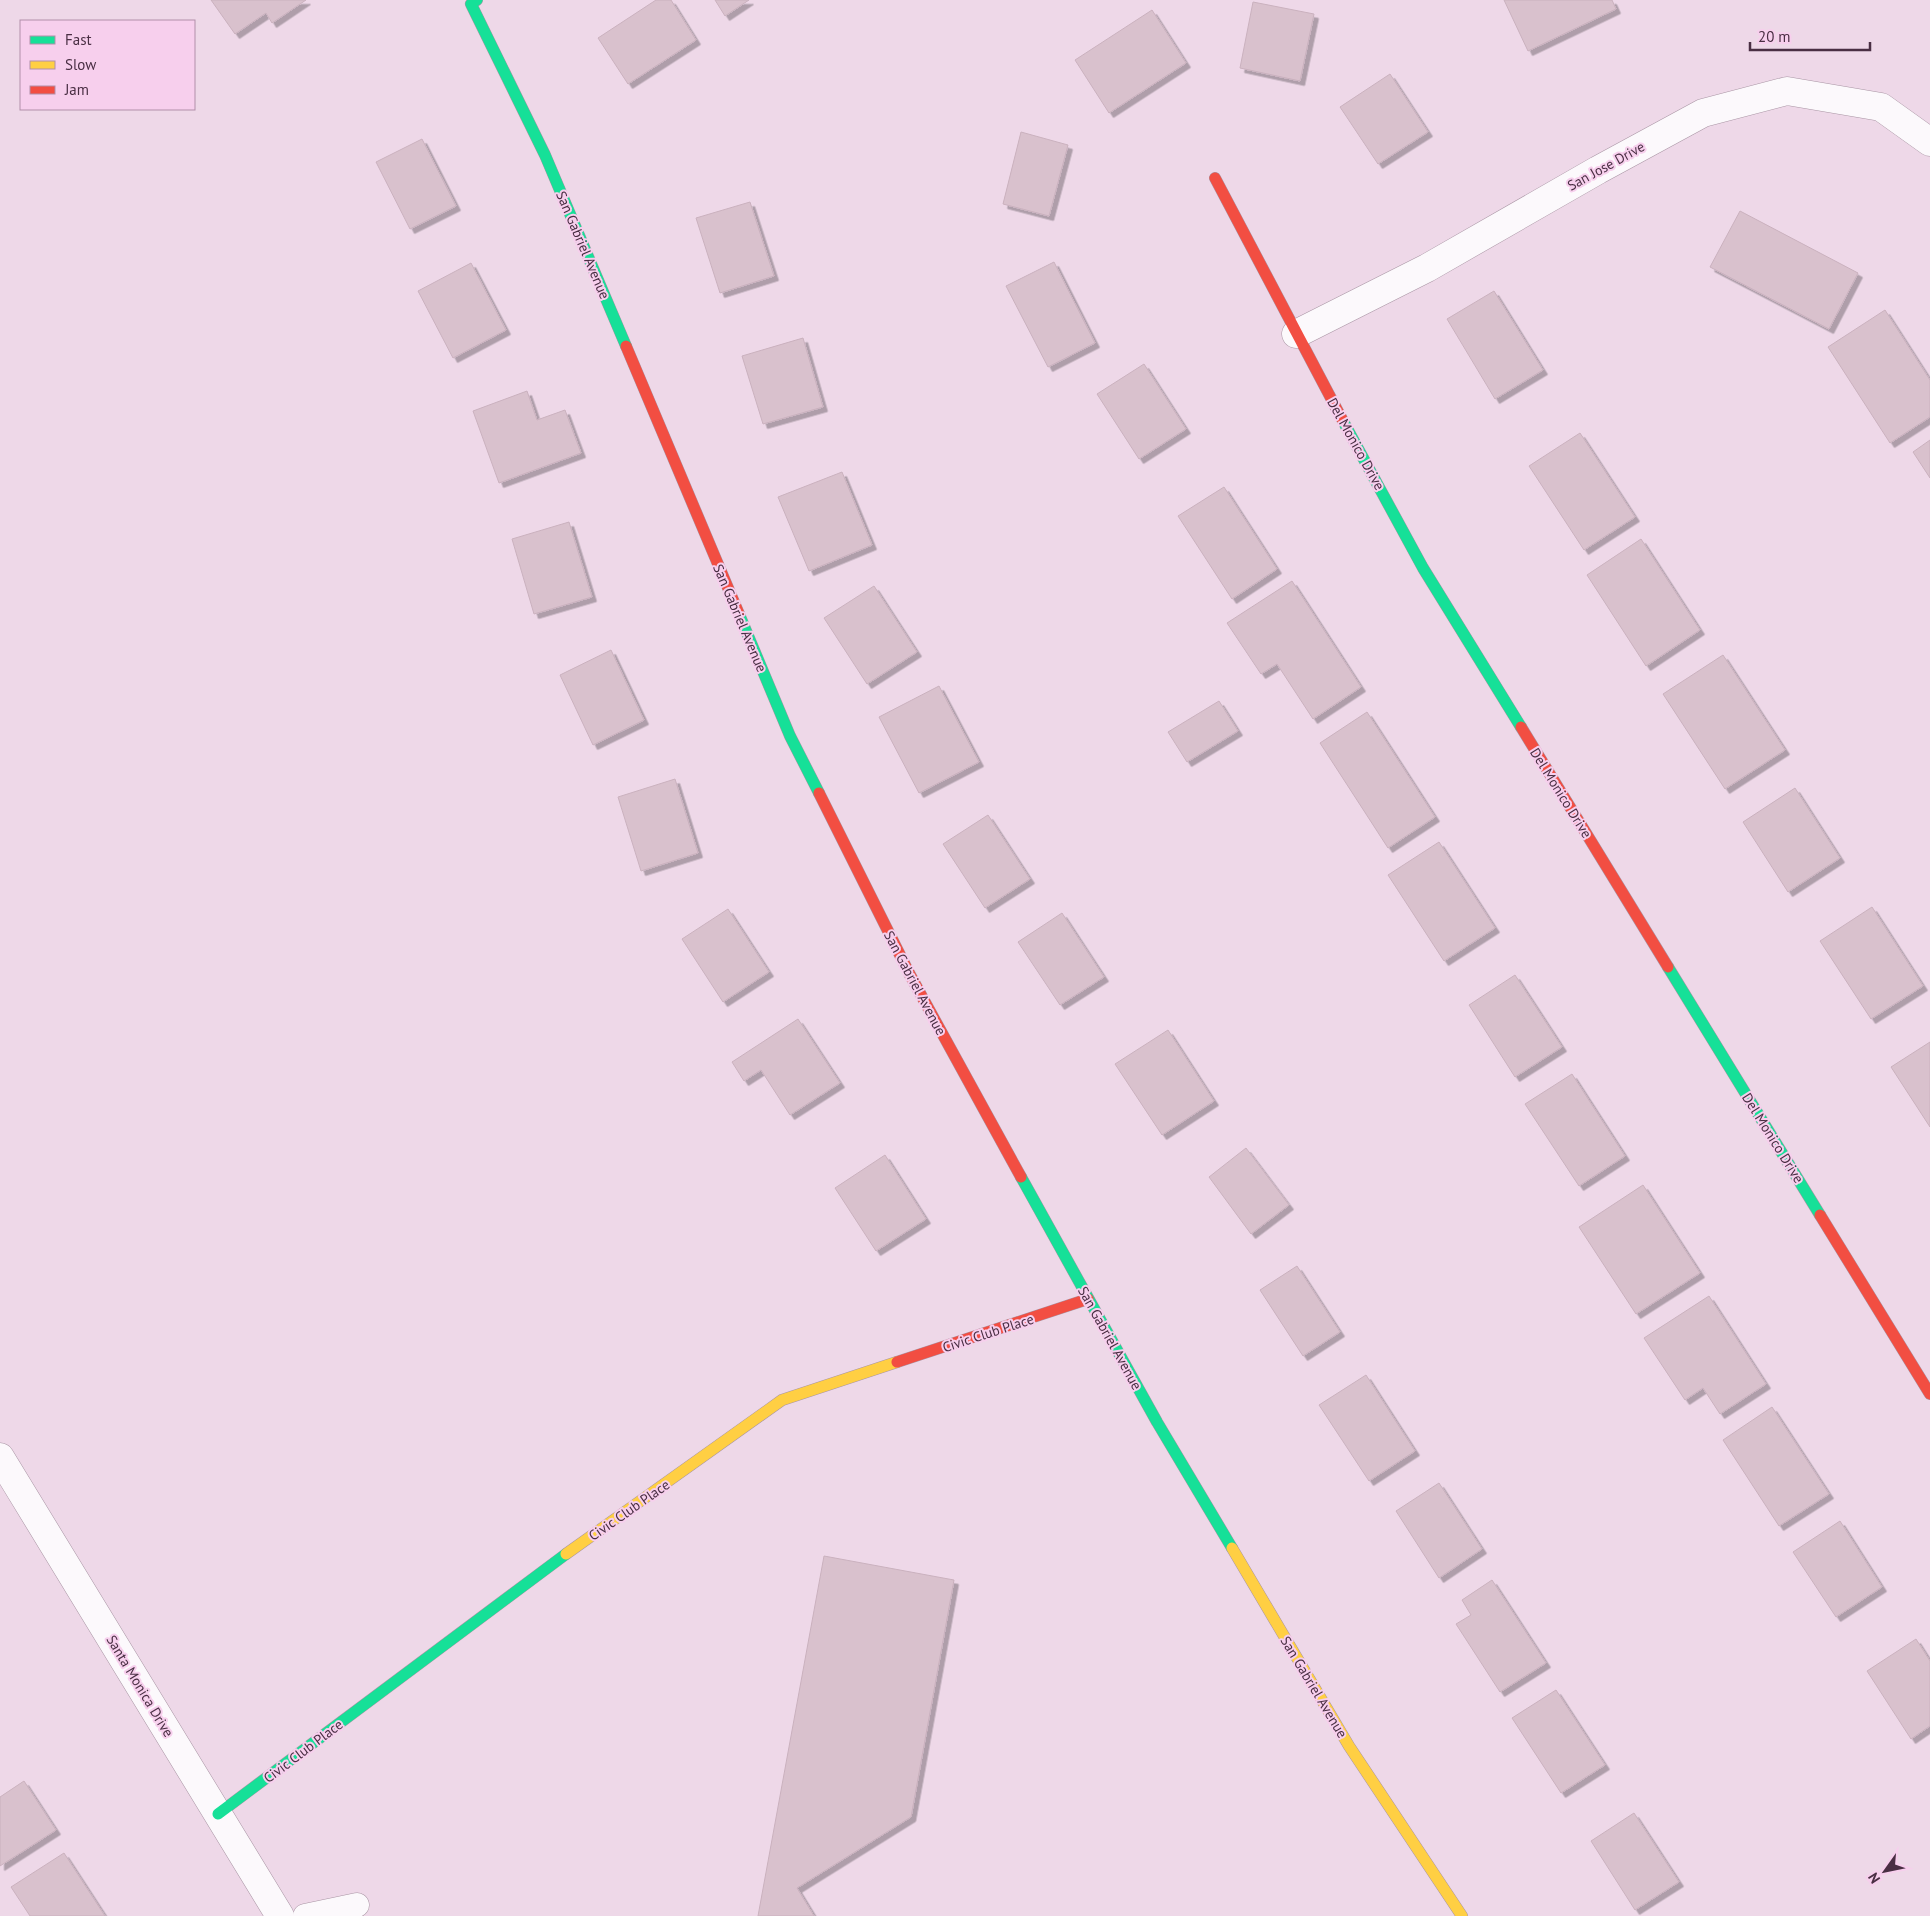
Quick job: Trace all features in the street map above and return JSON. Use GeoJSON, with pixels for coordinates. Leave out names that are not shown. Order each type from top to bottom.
{"type":"FeatureCollection","features":[{"type":"Feature","properties":{"kind":"street","name":"San Gabriel Avenue"},"geometry":{"type":"LineString","coordinates":[[472,1],[545,155],[790,736],[909,974],[1157,1422],[1349,1746],[1462,1916]]}},
{"type":"Feature","properties":{"kind":"street","name":"San Jose Drive"},"geometry":{"type":"LineString","coordinates":[[1296,334],[1427,268],[1598,170],[1703,113],[1787,91],[1881,107],[1930,142]]}},
{"type":"Feature","properties":{"kind":"street","name":"Del Monico Drive"},"geometry":{"type":"LineString","coordinates":[[1215,178],[1296,334],[1423,568],[1930,1394]]}},
{"type":"Feature","properties":{"kind":"street","name":"Civic Club Place"},"geometry":{"type":"LineString","coordinates":[[218,1814],[563,1556],[782,1400],[1088,1299]]}},
{"type":"Feature","properties":{"kind":"street","name":"Santa Monica Drive"},"geometry":{"type":"LineString","coordinates":[[0,1457],[280,1916]]}},
{"type":"Feature","properties":{"kind":"lane"},"geometry":{"type":"LineString","coordinates":[[305,1916],[357,1905]]}},
{"type":"Feature","properties":{"kind":"building"},"geometry":{"type":"Polygon","coordinates":[[[211,0],[306,0],[272,23],[266,13],[235,34],[211,0]]]}},
{"type":"Feature","properties":{"kind":"building"},"geometry":{"type":"Polygon","coordinates":[[[656,0],[671,0],[696,40],[628,84],[598,38],[656,0]]]}},
{"type":"Feature","properties":{"kind":"building"},"geometry":{"type":"Polygon","coordinates":[[[715,0],[749,0],[725,16],[715,0]]]}},
{"type":"Feature","properties":{"kind":"building"},"geometry":{"type":"Polygon","coordinates":[[[1504,0],[1612,0],[1616,9],[1528,51],[1504,0]]]}},
{"type":"Feature","properties":{"kind":"building"},"geometry":{"type":"Polygon","coordinates":[[[1253,2],[1314,14],[1300,81],[1240,68],[1253,2]]]}},
{"type":"Feature","properties":{"kind":"building"},"geometry":{"type":"Polygon","coordinates":[[[1152,10],[1186,63],[1109,113],[1075,60],[1152,10]]]}},
{"type":"Feature","properties":{"kind":"building"},"geometry":{"type":"Polygon","coordinates":[[[1390,74],[1428,132],[1378,164],[1340,107],[1390,74]]]}},
{"type":"Feature","properties":{"kind":"building"},"geometry":{"type":"Polygon","coordinates":[[[1021,132],[1068,145],[1049,216],[1003,204],[1021,132]]]}},
{"type":"Feature","properties":{"kind":"building"},"geometry":{"type":"Polygon","coordinates":[[[422,139],[456,206],[410,229],[376,162],[422,139]]]}},
{"type":"Feature","properties":{"kind":"building"},"geometry":{"type":"Polygon","coordinates":[[[750,202],[774,276],[720,293],[696,218],[750,202]]]}},
{"type":"Feature","properties":{"kind":"building"},"geometry":{"type":"Polygon","coordinates":[[[1740,211],[1858,273],[1829,329],[1710,267],[1740,211]]]}},
{"type":"Feature","properties":{"kind":"building"},"geometry":{"type":"Polygon","coordinates":[[[1054,262],[1095,343],[1048,367],[1006,286],[1054,262]]]}},
{"type":"Feature","properties":{"kind":"building"},"geometry":{"type":"Polygon","coordinates":[[[471,263],[506,330],[453,358],[418,291],[471,263]]]}},
{"type":"Feature","properties":{"kind":"building"},"geometry":{"type":"Polygon","coordinates":[[[1494,291],[1543,370],[1495,399],[1447,319],[1494,291]]]}},
{"type":"Feature","properties":{"kind":"building"},"geometry":{"type":"Polygon","coordinates":[[[1885,310],[1930,380],[1930,417],[1890,443],[1828,347],[1885,310]]]}},
{"type":"Feature","properties":{"kind":"building"},"geometry":{"type":"Polygon","coordinates":[[[803,338],[823,407],[763,424],[742,356],[803,338]]]}},
{"type":"Feature","properties":{"kind":"building"},"geometry":{"type":"Polygon","coordinates":[[[1144,364],[1186,429],[1139,459],[1097,394],[1144,364]]]}},
{"type":"Feature","properties":{"kind":"building"},"geometry":{"type":"Polygon","coordinates":[[[527,391],[537,420],[565,410],[581,453],[499,483],[473,411],[527,391]]]}},
{"type":"Feature","properties":{"kind":"building"},"geometry":{"type":"Polygon","coordinates":[[[1580,433],[1635,517],[1584,550],[1529,466],[1580,433]]]}},
{"type":"Feature","properties":{"kind":"building"},"geometry":{"type":"Polygon","coordinates":[[[1930,440],[1930,478],[1913,452],[1930,440]]]}},
{"type":"Feature","properties":{"kind":"building"},"geometry":{"type":"Polygon","coordinates":[[[842,472],[872,545],[809,571],[778,497],[842,472]]]}},
{"type":"Feature","properties":{"kind":"building"},"geometry":{"type":"Polygon","coordinates":[[[1224,487],[1277,569],[1232,599],[1178,516],[1224,487]]]}},
{"type":"Feature","properties":{"kind":"building"},"geometry":{"type":"Polygon","coordinates":[[[569,522],[592,597],[534,614],[512,539],[569,522]]]}},
{"type":"Feature","properties":{"kind":"building"},"geometry":{"type":"Polygon","coordinates":[[[1641,539],[1700,630],[1646,666],[1587,575],[1641,539]]]}},
{"type":"Feature","properties":{"kind":"building"},"geometry":{"type":"Polygon","coordinates":[[[1292,581],[1361,687],[1313,719],[1277,664],[1261,674],[1227,623],[1292,581]]]}},
{"type":"Feature","properties":{"kind":"building"},"geometry":{"type":"Polygon","coordinates":[[[874,586],[917,652],[867,684],[824,618],[874,586]]]}},
{"type":"Feature","properties":{"kind":"building"},"geometry":{"type":"Polygon","coordinates":[[[611,650],[644,720],[593,745],[560,675],[611,650]]]}},
{"type":"Feature","properties":{"kind":"building"},"geometry":{"type":"Polygon","coordinates":[[[1723,655],[1785,750],[1725,789],[1663,694],[1723,655]]]}},
{"type":"Feature","properties":{"kind":"building"},"geometry":{"type":"Polygon","coordinates":[[[939,686],[979,762],[919,793],[879,717],[939,686]]]}},
{"type":"Feature","properties":{"kind":"building"},"geometry":{"type":"Polygon","coordinates":[[[1219,701],[1238,731],[1187,762],[1168,732],[1219,701]]]}},
{"type":"Feature","properties":{"kind":"building"},"geometry":{"type":"Polygon","coordinates":[[[1367,712],[1435,817],[1388,848],[1320,743],[1367,712]]]}},
{"type":"Feature","properties":{"kind":"building"},"geometry":{"type":"Polygon","coordinates":[[[675,779],[698,853],[641,871],[618,797],[675,779]]]}},
{"type":"Feature","properties":{"kind":"building"},"geometry":{"type":"Polygon","coordinates":[[[1795,788],[1840,858],[1788,892],[1743,822],[1795,788]]]}},
{"type":"Feature","properties":{"kind":"building"},"geometry":{"type":"Polygon","coordinates":[[[988,815],[1030,879],[985,908],[943,844],[988,815]]]}},
{"type":"Feature","properties":{"kind":"building"},"geometry":{"type":"Polygon","coordinates":[[[1439,842],[1495,928],[1444,961],[1388,875],[1439,842]]]}},
{"type":"Feature","properties":{"kind":"building"},"geometry":{"type":"Polygon","coordinates":[[[1872,907],[1923,986],[1871,1019],[1820,941],[1872,907]]]}},
{"type":"Feature","properties":{"kind":"building"},"geometry":{"type":"Polygon","coordinates":[[[728,909],[769,972],[723,1002],[682,939],[728,909]]]}},
{"type":"Feature","properties":{"kind":"building"},"geometry":{"type":"Polygon","coordinates":[[[1062,913],[1104,977],[1060,1005],[1018,942],[1062,913]]]}},
{"type":"Feature","properties":{"kind":"building"},"geometry":{"type":"Polygon","coordinates":[[[1515,975],[1562,1047],[1515,1077],[1469,1005],[1515,975]]]}},
{"type":"Feature","properties":{"kind":"building"},"geometry":{"type":"Polygon","coordinates":[[[798,1019],[840,1083],[790,1115],[761,1070],[744,1081],[732,1062],[798,1019]]]}},
{"type":"Feature","properties":{"kind":"building"},"geometry":{"type":"Polygon","coordinates":[[[1168,1030],[1214,1101],[1162,1135],[1115,1064],[1168,1030]]]}},
{"type":"Feature","properties":{"kind":"building"},"geometry":{"type":"Polygon","coordinates":[[[1930,1042],[1930,1127],[1891,1067],[1930,1042]]]}},
{"type":"Feature","properties":{"kind":"building"},"geometry":{"type":"Polygon","coordinates":[[[1572,1074],[1625,1156],[1579,1186],[1525,1104],[1572,1074]]]}},
{"type":"Feature","properties":{"kind":"building"},"geometry":{"type":"Polygon","coordinates":[[[1246,1148],[1289,1205],[1251,1234],[1209,1177],[1246,1148]]]}},
{"type":"Feature","properties":{"kind":"building"},"geometry":{"type":"Polygon","coordinates":[[[885,1155],[926,1219],[876,1251],[835,1188],[885,1155]]]}},
{"type":"Feature","properties":{"kind":"building"},"geometry":{"type":"Polygon","coordinates":[[[1643,1185],[1700,1273],[1636,1314],[1579,1227],[1643,1185]]]}},
{"type":"Feature","properties":{"kind":"building"},"geometry":{"type":"Polygon","coordinates":[[[1297,1266],[1340,1332],[1303,1356],[1260,1290],[1297,1266]]]}},
{"type":"Feature","properties":{"kind":"building"},"geometry":{"type":"Polygon","coordinates":[[[1709,1296],[1766,1384],[1720,1414],[1703,1388],[1685,1400],[1644,1338],[1709,1296]]]}},
{"type":"Feature","properties":{"kind":"building"},"geometry":{"type":"Polygon","coordinates":[[[1366,1375],[1415,1451],[1369,1481],[1319,1405],[1366,1375]]]}},
{"type":"Feature","properties":{"kind":"building"},"geometry":{"type":"Polygon","coordinates":[[[1772,1407],[1829,1494],[1779,1526],[1723,1440],[1772,1407]]]}},
{"type":"Feature","properties":{"kind":"building"},"geometry":{"type":"Polygon","coordinates":[[[1439,1483],[1482,1549],[1439,1578],[1396,1511],[1439,1483]]]}},
{"type":"Feature","properties":{"kind":"building"},"geometry":{"type":"Polygon","coordinates":[[[1840,1521],[1882,1587],[1836,1617],[1793,1552],[1840,1521]]]}},
{"type":"Feature","properties":{"kind":"building"},"geometry":{"type":"Polygon","coordinates":[[[824,1556],[954,1580],[911,1817],[797,1888],[814,1916],[758,1916],[824,1556]]]}},
{"type":"Feature","properties":{"kind":"building"},"geometry":{"type":"Polygon","coordinates":[[[1492,1580],[1546,1663],[1500,1692],[1456,1624],[1471,1615],[1462,1600],[1492,1580]]]}},
{"type":"Feature","properties":{"kind":"building"},"geometry":{"type":"Polygon","coordinates":[[[1916,1639],[1930,1661],[1930,1726],[1911,1739],[1867,1671],[1916,1639]]]}},
{"type":"Feature","properties":{"kind":"building"},"geometry":{"type":"Polygon","coordinates":[[[1556,1690],[1605,1765],[1561,1793],[1512,1718],[1556,1690]]]}},
{"type":"Feature","properties":{"kind":"building"},"geometry":{"type":"Polygon","coordinates":[[[24,1781],[56,1830],[0,1866],[0,1797],[24,1781]]]}},
{"type":"Feature","properties":{"kind":"building"},"geometry":{"type":"Polygon","coordinates":[[[1634,1813],[1679,1882],[1635,1910],[1591,1841],[1634,1813]]]}},
{"type":"Feature","properties":{"kind":"building"},"geometry":{"type":"Polygon","coordinates":[[[64,1853],[105,1916],[30,1916],[11,1887],[64,1853]]]}},
{"type":"Feature","properties":{"kind":"traffic: fast"},"geometry":{"type":"LineString","coordinates":[[477,0],[471,4],[545,155],[626,346]]}},
{"type":"Feature","properties":{"kind":"traffic: fast"},"geometry":{"type":"LineString","coordinates":[[1343,421],[1423,568],[1521,727]]}},
{"type":"Feature","properties":{"kind":"traffic: fast"},"geometry":{"type":"LineString","coordinates":[[739,614],[790,736],[819,793]]}},
{"type":"Feature","properties":{"kind":"traffic: fast"},"geometry":{"type":"LineString","coordinates":[[1668,967],[1820,1215]]}},
{"type":"Feature","properties":{"kind":"traffic: fast"},"geometry":{"type":"LineString","coordinates":[[1021,1177],[1157,1422],[1232,1548]]}},
{"type":"Feature","properties":{"kind":"traffic: fast"},"geometry":{"type":"LineString","coordinates":[[218,1814],[566,1554]]}},
{"type":"Feature","properties":{"kind":"traffic: slow"},"geometry":{"type":"LineString","coordinates":[[566,1554],[782,1400],[897,1362]]}},
{"type":"Feature","properties":{"kind":"traffic: slow"},"geometry":{"type":"LineString","coordinates":[[1232,1548],[1349,1746],[1462,1916]]}},
{"type":"Feature","properties":{"kind":"traffic: jam"},"geometry":{"type":"LineString","coordinates":[[1215,178],[1343,421]]}},
{"type":"Feature","properties":{"kind":"traffic: jam"},"geometry":{"type":"LineString","coordinates":[[626,346],[739,614]]}},
{"type":"Feature","properties":{"kind":"traffic: jam"},"geometry":{"type":"LineString","coordinates":[[1521,727],[1668,967]]}},
{"type":"Feature","properties":{"kind":"traffic: jam"},"geometry":{"type":"LineString","coordinates":[[819,793],[909,973],[1021,1177]]}},
{"type":"Feature","properties":{"kind":"traffic: jam"},"geometry":{"type":"LineString","coordinates":[[1820,1215],[1930,1394]]}},
{"type":"Feature","properties":{"kind":"traffic: jam"},"geometry":{"type":"LineString","coordinates":[[897,1362],[1088,1299]]}}]}
